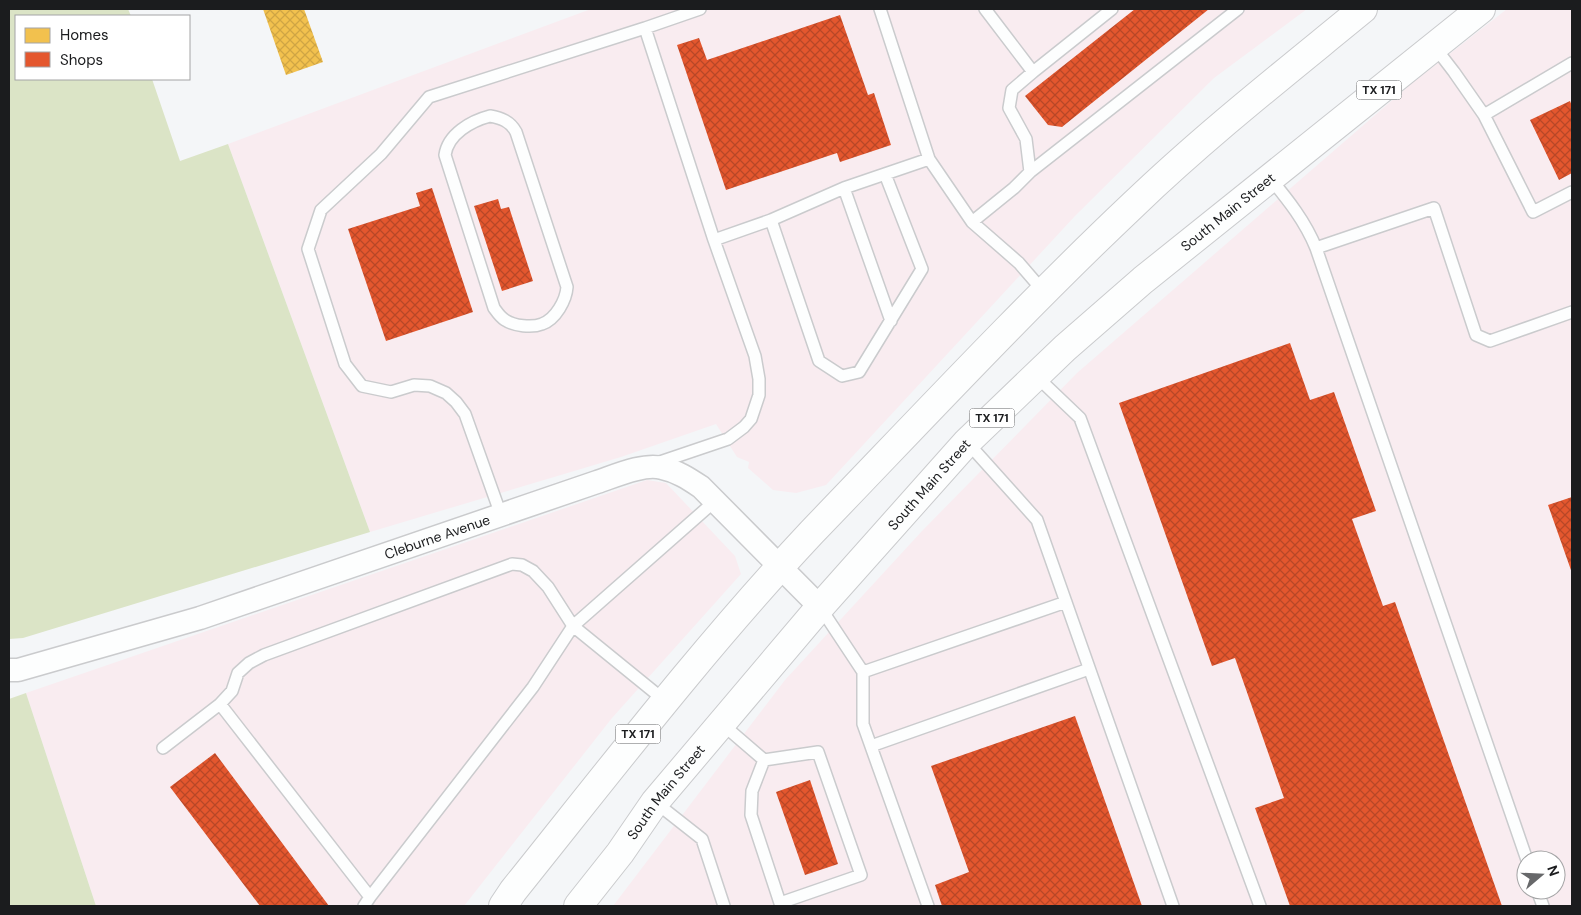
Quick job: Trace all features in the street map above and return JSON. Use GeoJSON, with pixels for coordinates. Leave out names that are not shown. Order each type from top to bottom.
{"type":"FeatureCollection","features":[{"type":"Feature","properties":{"kind":"main road","name":"TX 171"},"geometry":{"type":"LineString","coordinates":[[503,906],[664,700],[780,566],[1044,292],[1133,205],[1203,141],[1363,9]]}},
{"type":"Feature","properties":{"kind":"main road","name":"South Main Street"},"geometry":{"type":"LineString","coordinates":[[578,906],[620,853],[655,802],[820,607],[967,442],[1064,348],[1143,280],[1481,9]]}},
{"type":"Feature","properties":{"kind":"main road"},"geometry":{"type":"LineString","coordinates":[[521,906],[575,813]]}},
{"type":"Feature","properties":{"kind":"street","name":"Cleburne Avenue"},"geometry":{"type":"LineString","coordinates":[[9,670],[18,670],[200,618],[642,468],[661,467],[684,476],[701,488],[820,607]]}},
{"type":"Feature","properties":{"kind":"lane"},"geometry":{"type":"LineString","coordinates":[[501,515],[465,414],[456,402],[446,393],[430,386],[414,385],[391,392],[362,386],[345,364],[308,249],[321,210],[381,154],[429,97],[700,9]]}},
{"type":"Feature","properties":{"kind":"lane"},"geometry":{"type":"LineString","coordinates":[[880,9],[929,158],[972,222],[1019,263],[1044,292]]}},
{"type":"Feature","properties":{"kind":"lane"},"geometry":{"type":"LineString","coordinates":[[985,9],[1033,72]]}},
{"type":"Feature","properties":{"kind":"lane"},"geometry":{"type":"LineString","coordinates":[[1030,172],[1026,140],[1009,108],[1012,90],[1112,9]]}},
{"type":"Feature","properties":{"kind":"lane"},"geometry":{"type":"LineString","coordinates":[[972,222],[1014,188],[1030,172],[1238,9]]}},
{"type":"Feature","properties":{"kind":"lane"},"geometry":{"type":"LineString","coordinates":[[642,468],[728,439],[744,427],[751,419],[755,407],[759,379],[754,356],[644,28]]}},
{"type":"Feature","properties":{"kind":"lane"},"geometry":{"type":"LineString","coordinates":[[1434,46],[1484,115],[1533,212],[1572,192]]}},
{"type":"Feature","properties":{"kind":"lane"},"geometry":{"type":"LineString","coordinates":[[1484,115],[1572,63]]}},
{"type":"Feature","properties":{"kind":"lane"},"geometry":{"type":"LineString","coordinates":[[490,116],[500,118],[512,126],[516,132],[567,287],[562,305],[543,324],[527,326],[514,324],[503,319],[494,308],[445,155],[446,147],[454,135],[481,118],[490,116]]}},
{"type":"Feature","properties":{"kind":"lane"},"geometry":{"type":"LineString","coordinates":[[714,240],[771,220],[844,188],[929,158]]}},
{"type":"Feature","properties":{"kind":"lane"},"geometry":{"type":"LineString","coordinates":[[771,220],[819,361],[842,376],[859,372],[922,269],[885,174]]}},
{"type":"Feature","properties":{"kind":"lane"},"geometry":{"type":"LineString","coordinates":[[1270,178],[1309,231],[1316,248],[1524,850]]}},
{"type":"Feature","properties":{"kind":"lane"},"geometry":{"type":"LineString","coordinates":[[844,188],[890,321]]}},
{"type":"Feature","properties":{"kind":"lane"},"geometry":{"type":"LineString","coordinates":[[1316,248],[1434,208],[1476,334],[1490,341],[1572,312]]}},
{"type":"Feature","properties":{"kind":"lane"},"geometry":{"type":"LineString","coordinates":[[1036,376],[1080,418],[1260,906]]}},
{"type":"Feature","properties":{"kind":"lane"},"geometry":{"type":"LineString","coordinates":[[967,442],[1037,520],[1173,906]]}},
{"type":"Feature","properties":{"kind":"lane"},"geometry":{"type":"LineString","coordinates":[[220,704],[367,902],[533,687],[573,626],[715,501]]}},
{"type":"Feature","properties":{"kind":"lane"},"geometry":{"type":"LineString","coordinates":[[163,748],[220,704],[232,690],[238,673],[249,663],[264,655],[512,564],[522,565],[540,578],[548,586],[573,626],[664,700]]}},
{"type":"Feature","properties":{"kind":"lane"},"geometry":{"type":"LineString","coordinates":[[863,672],[1066,602]]}},
{"type":"Feature","properties":{"kind":"lane"},"geometry":{"type":"LineString","coordinates":[[820,607],[863,672],[863,724],[928,906]]}},
{"type":"Feature","properties":{"kind":"lane"},"geometry":{"type":"LineString","coordinates":[[871,746],[1089,669]]}},
{"type":"Feature","properties":{"kind":"lane"},"geometry":{"type":"LineString","coordinates":[[722,724],[764,760],[818,752],[861,875],[780,903],[751,815],[752,791],[764,760]]}},
{"type":"Feature","properties":{"kind":"lane"},"geometry":{"type":"LineString","coordinates":[[655,802],[702,839],[724,906]]}},
{"type":"Feature","properties":{"kind":"shaded area"},"geometry":{"type":"Polygon","coordinates":[[[591,9],[1307,9],[1214,78],[1075,216],[826,485],[796,493],[773,490],[748,468],[749,462],[737,457],[716,424],[621,457],[370,532],[228,144],[591,9]]]}},
{"type":"Feature","properties":{"kind":"shaded area"},"geometry":{"type":"Polygon","coordinates":[[[1507,9],[1572,9],[1572,906],[613,906],[785,680],[922,531],[1077,373],[1411,84],[1507,9]]]}},
{"type":"Feature","properties":{"kind":"shaded area"},"geometry":{"type":"Polygon","coordinates":[[[647,480],[666,483],[735,556],[741,574],[612,718],[464,906],[96,906],[26,693],[647,480]]]}},
{"type":"Feature","properties":{"kind":"green space"},"geometry":{"type":"Polygon","coordinates":[[[9,9],[128,9],[131,15],[15,15],[15,80],[152,80],[180,161],[228,144],[370,532],[23,638],[9,639],[9,9]]]}},
{"type":"Feature","properties":{"kind":"green space"},"geometry":{"type":"Polygon","coordinates":[[[26,693],[96,906],[9,906],[9,699],[26,693]]]}},
{"type":"Feature","properties":{"kind":"building: Homes"},"geometry":{"type":"Polygon","coordinates":[[[263,9],[304,9],[323,62],[286,75],[263,9]]]}},
{"type":"Feature","properties":{"kind":"building: Shops"},"geometry":{"type":"Polygon","coordinates":[[[1135,9],[1209,9],[1062,127],[1048,125],[1025,96],[1135,9]]]}},
{"type":"Feature","properties":{"kind":"building: Shops"},"geometry":{"type":"Polygon","coordinates":[[[840,15],[868,95],[874,93],[891,145],[840,162],[837,153],[726,190],[677,45],[699,38],[707,60],[840,15]]]}},
{"type":"Feature","properties":{"kind":"building: Shops"},"geometry":{"type":"Polygon","coordinates":[[[1570,101],[1572,106],[1572,173],[1559,180],[1530,120],[1570,101]]]}},
{"type":"Feature","properties":{"kind":"building: Shops"},"geometry":{"type":"Polygon","coordinates":[[[432,188],[473,312],[386,341],[348,229],[420,206],[416,193],[432,188]]]}},
{"type":"Feature","properties":{"kind":"building: Shops"},"geometry":{"type":"Polygon","coordinates":[[[498,199],[501,209],[509,207],[533,281],[502,291],[474,206],[498,199]]]}},
{"type":"Feature","properties":{"kind":"building: Shops"},"geometry":{"type":"Polygon","coordinates":[[[1290,343],[1310,400],[1334,392],[1376,511],[1352,519],[1383,606],[1395,602],[1502,906],[1290,906],[1255,808],[1284,798],[1235,658],[1212,666],[1119,403],[1290,343]]]}},
{"type":"Feature","properties":{"kind":"building: Shops"},"geometry":{"type":"Polygon","coordinates":[[[1572,497],[1572,573],[1548,505],[1572,497]]]}},
{"type":"Feature","properties":{"kind":"building: Shops"},"geometry":{"type":"Polygon","coordinates":[[[1075,716],[1142,906],[942,906],[935,885],[969,872],[931,766],[1075,716]]]}},
{"type":"Feature","properties":{"kind":"building: Shops"},"geometry":{"type":"Polygon","coordinates":[[[215,753],[329,906],[260,906],[170,787],[215,753]]]}},
{"type":"Feature","properties":{"kind":"building: Shops"},"geometry":{"type":"Polygon","coordinates":[[[810,780],[838,864],[805,875],[776,792],[810,780]]]}}]}
